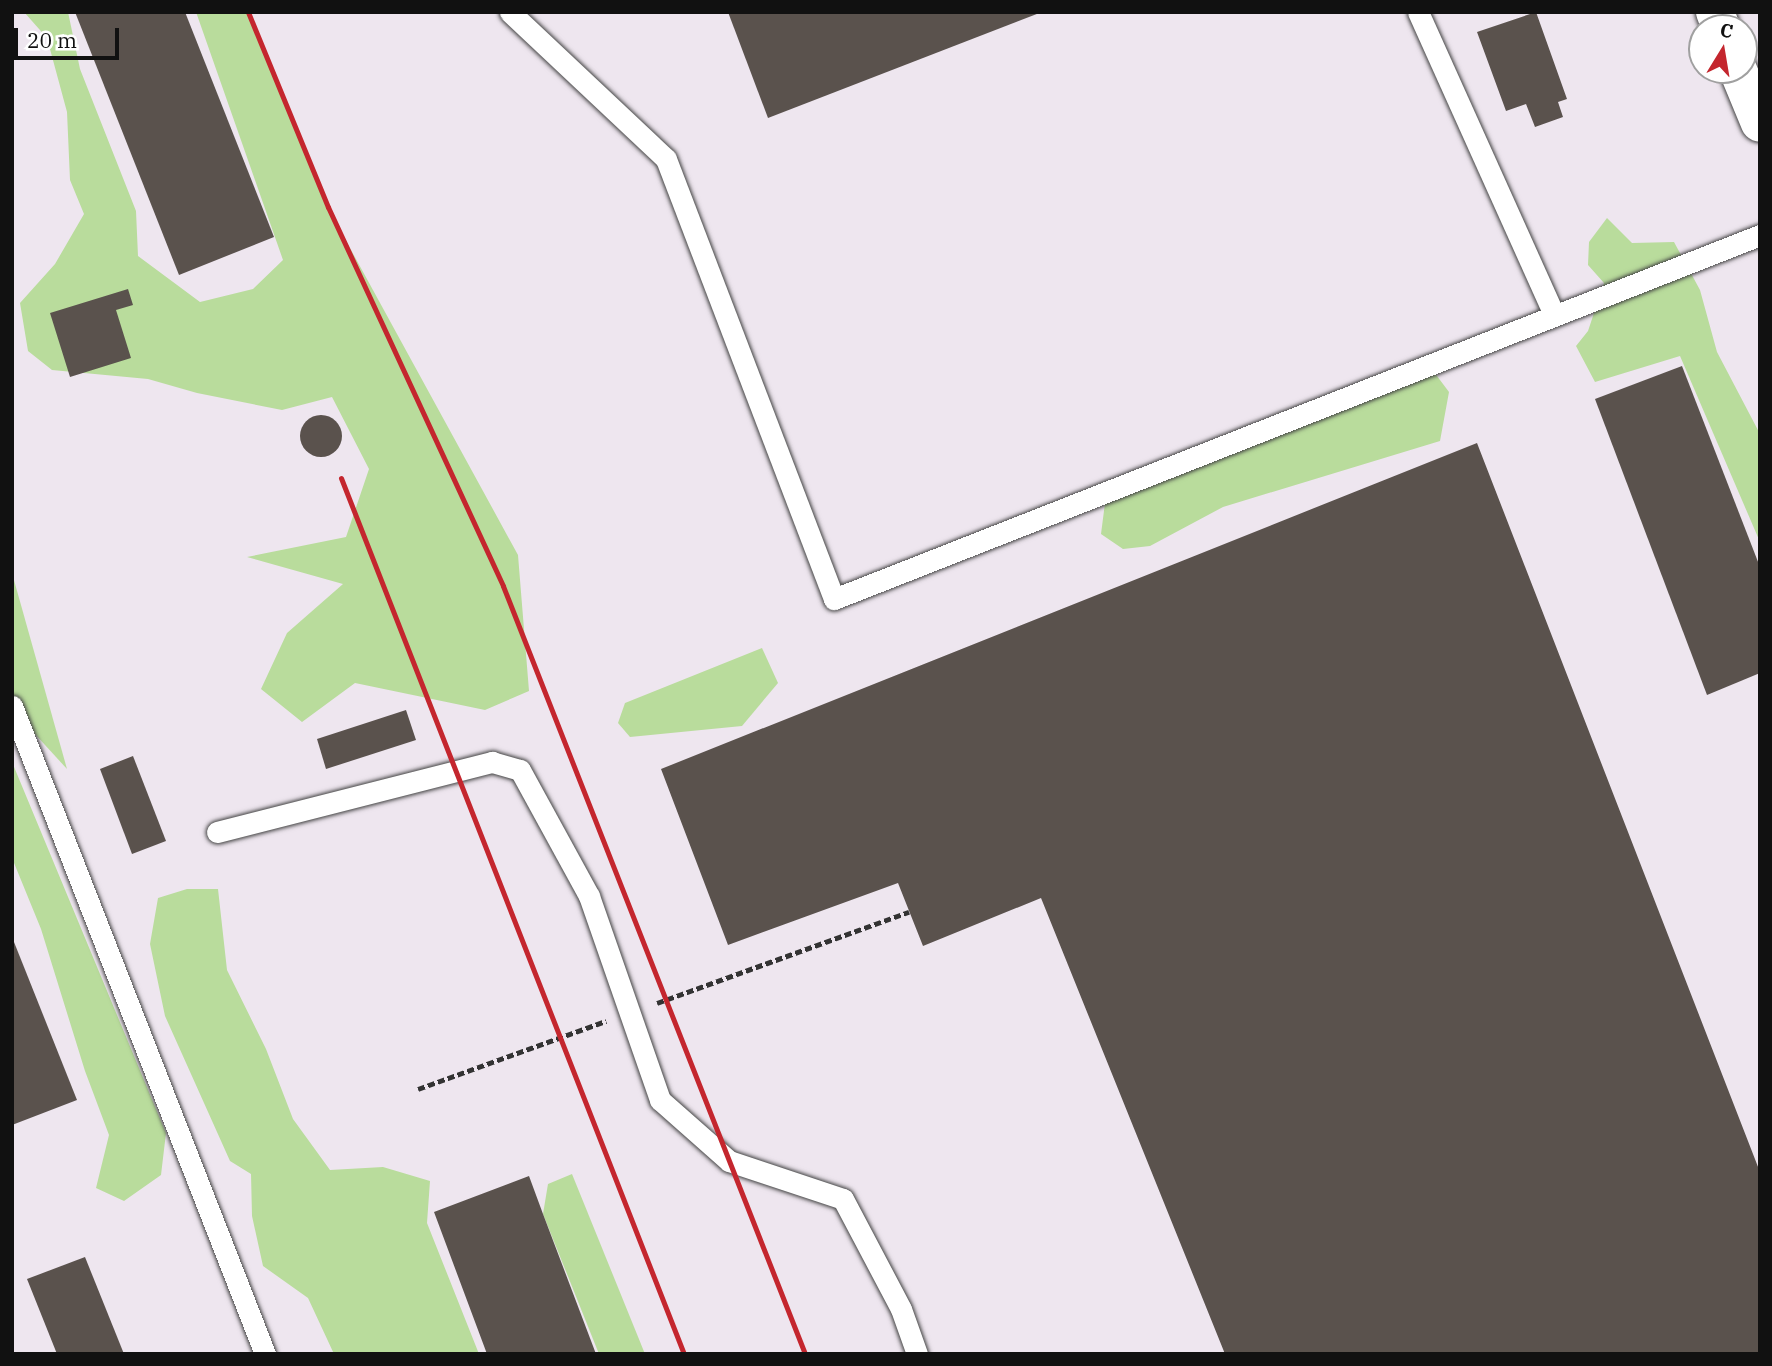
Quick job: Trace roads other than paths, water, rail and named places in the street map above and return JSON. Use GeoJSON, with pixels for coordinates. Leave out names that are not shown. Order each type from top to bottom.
{"type":"FeatureCollection","features":[{"type":"Feature","properties":{"kind":"street"},"geometry":{"type":"LineString","coordinates":[[1744,84],[1760,123]]}},
{"type":"Feature","properties":{"kind":"lane"},"geometry":{"type":"LineString","coordinates":[[510,12],[666,159],[834,599],[1760,235]]}},
{"type":"Feature","properties":{"kind":"lane"},"geometry":{"type":"LineString","coordinates":[[1418,12],[1554,315]]}},
{"type":"Feature","properties":{"kind":"lane"},"geometry":{"type":"LineString","coordinates":[[12,706],[265,1354]]}},
{"type":"Feature","properties":{"kind":"lane"},"geometry":{"type":"LineString","coordinates":[[217,832],[492,762],[520,771],[589,896],[660,1100],[729,1161],[843,1199],[901,1309],[917,1354]]}},
{"type":"Feature","properties":{"kind":"railway"},"geometry":{"type":"LineString","coordinates":[[248,12],[328,207],[503,586],[805,1354]]}},
{"type":"Feature","properties":{"kind":"railway"},"geometry":{"type":"LineString","coordinates":[[341,478],[684,1354]]}}]}
